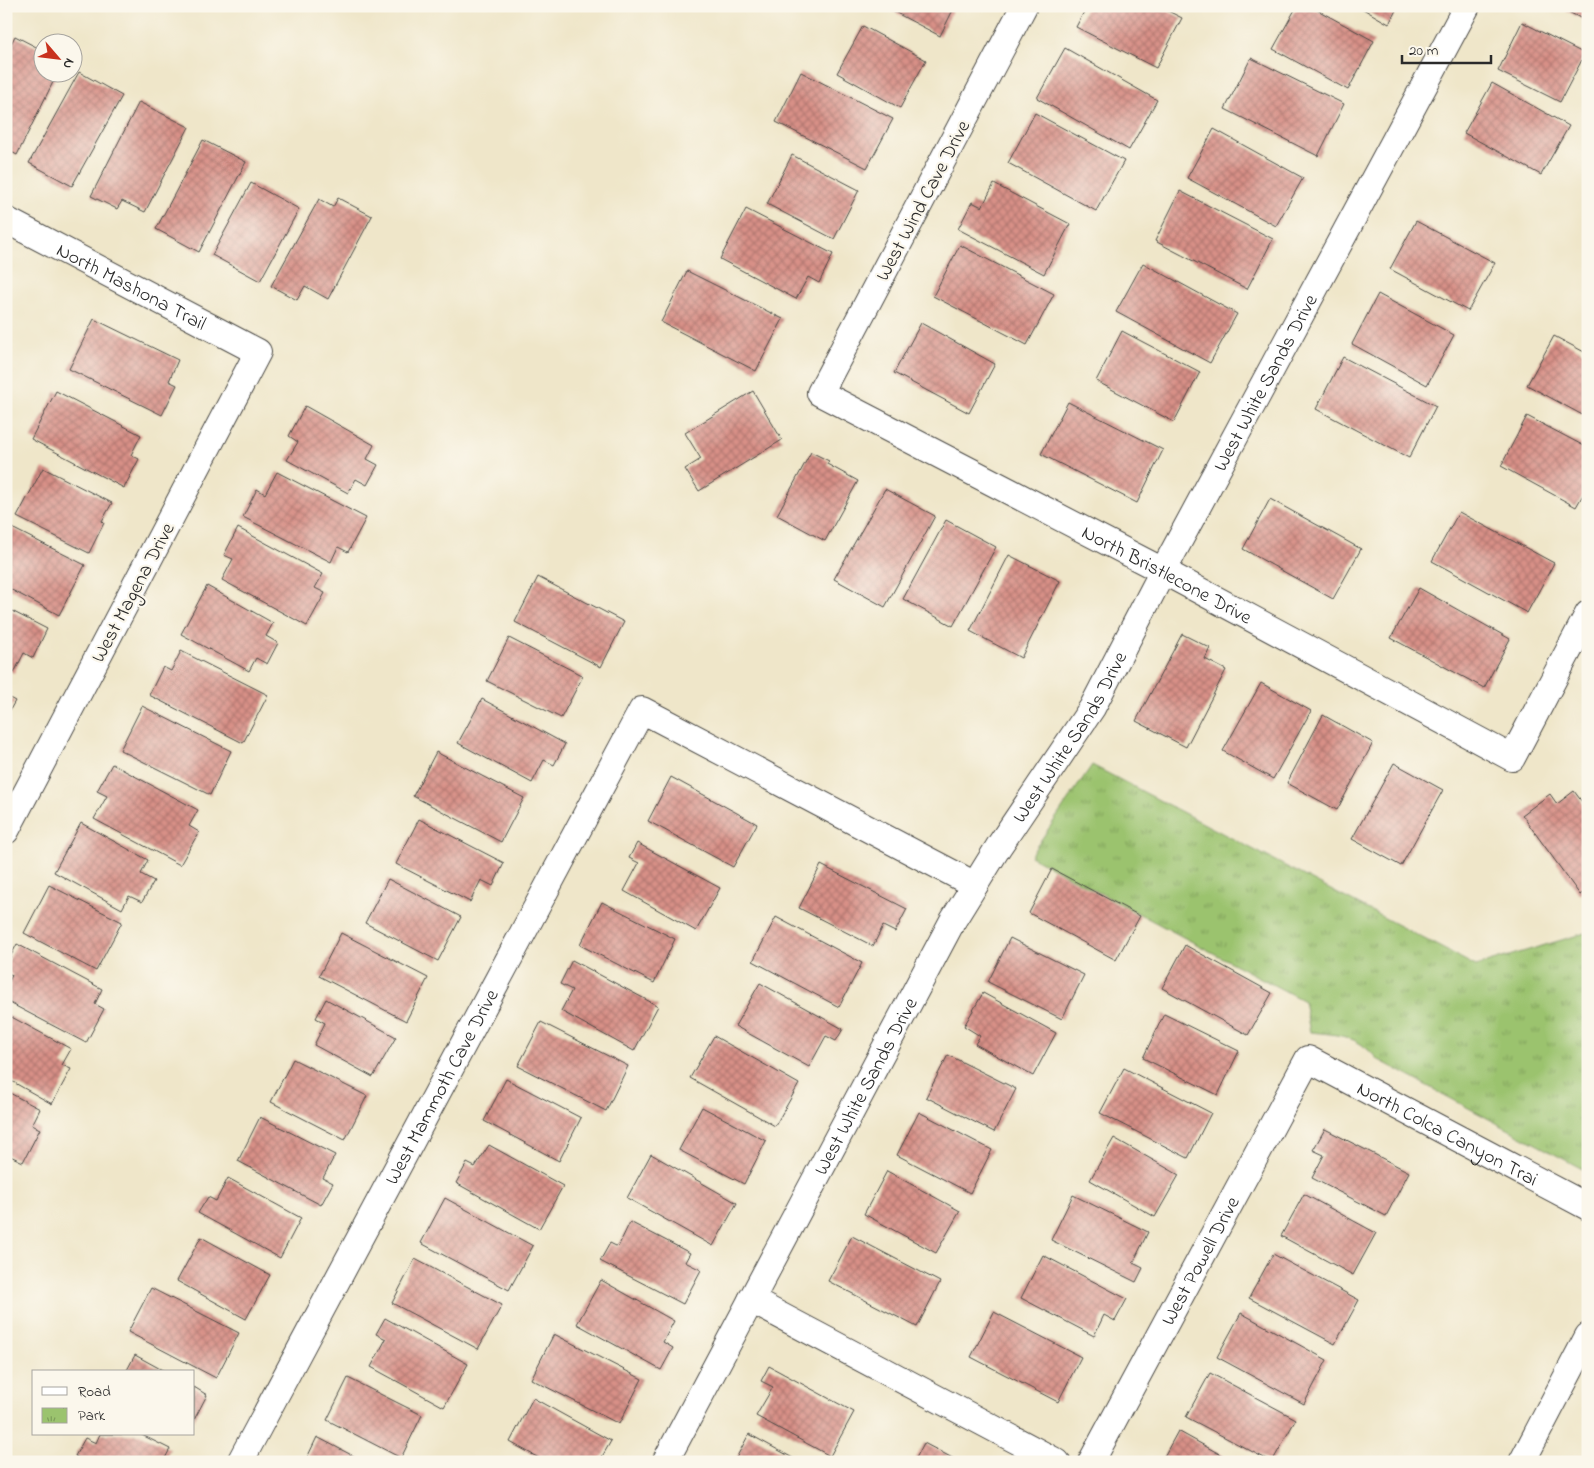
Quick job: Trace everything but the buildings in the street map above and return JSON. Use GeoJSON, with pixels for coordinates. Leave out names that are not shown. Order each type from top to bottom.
{"type":"FeatureCollection","features":[{"type":"Feature","properties":{"kind":"street","name":"West Wind Cave Drive"},"geometry":{"type":"LineString","coordinates":[[820,393],[1024,6]]}},
{"type":"Feature","properties":{"kind":"street","name":"West White Sands Drive"},"geometry":{"type":"LineString","coordinates":[[665,1462],[952,922],[1092,708],[1467,6]]}},
{"type":"Feature","properties":{"kind":"street","name":"North Mashona Trail"},"geometry":{"type":"LineString","coordinates":[[6,220],[258,352]]}},
{"type":"Feature","properties":{"kind":"street","name":"West Magena Drive"},"geometry":{"type":"LineString","coordinates":[[6,831],[258,352]]}},
{"type":"Feature","properties":{"kind":"street","name":"North Bristlecone Drive"},"geometry":{"type":"LineString","coordinates":[[820,393],[1163,572],[1512,758],[1588,614]]}},
{"type":"Feature","properties":{"kind":"street","name":"West Mammoth Cave Drive"},"geometry":{"type":"LineString","coordinates":[[240,1462],[642,710],[975,885]]}},
{"type":"Feature","properties":{"kind":"street","name":"North Colca Canyon Trai"},"geometry":{"type":"LineString","coordinates":[[1308,1058],[1588,1207]]}},
{"type":"Feature","properties":{"kind":"street","name":"West Powell Drive"},"geometry":{"type":"LineString","coordinates":[[1091,1462],[1308,1058]]}},
{"type":"Feature","properties":{"kind":"street"},"geometry":{"type":"LineString","coordinates":[[751,1300],[1057,1462]]}},
{"type":"Feature","properties":{"kind":"street"},"geometry":{"type":"LineString","coordinates":[[1522,1462],[1588,1336]]}},
{"type":"Feature","properties":{"kind":"green space"},"geometry":{"type":"Polygon","coordinates":[[[1092,765],[1476,966],[1588,932],[1588,1172],[1377,1059],[1370,1051],[1355,1041],[1339,1036],[1310,1032],[1304,1001],[1030,856],[1092,765]]]}}]}
